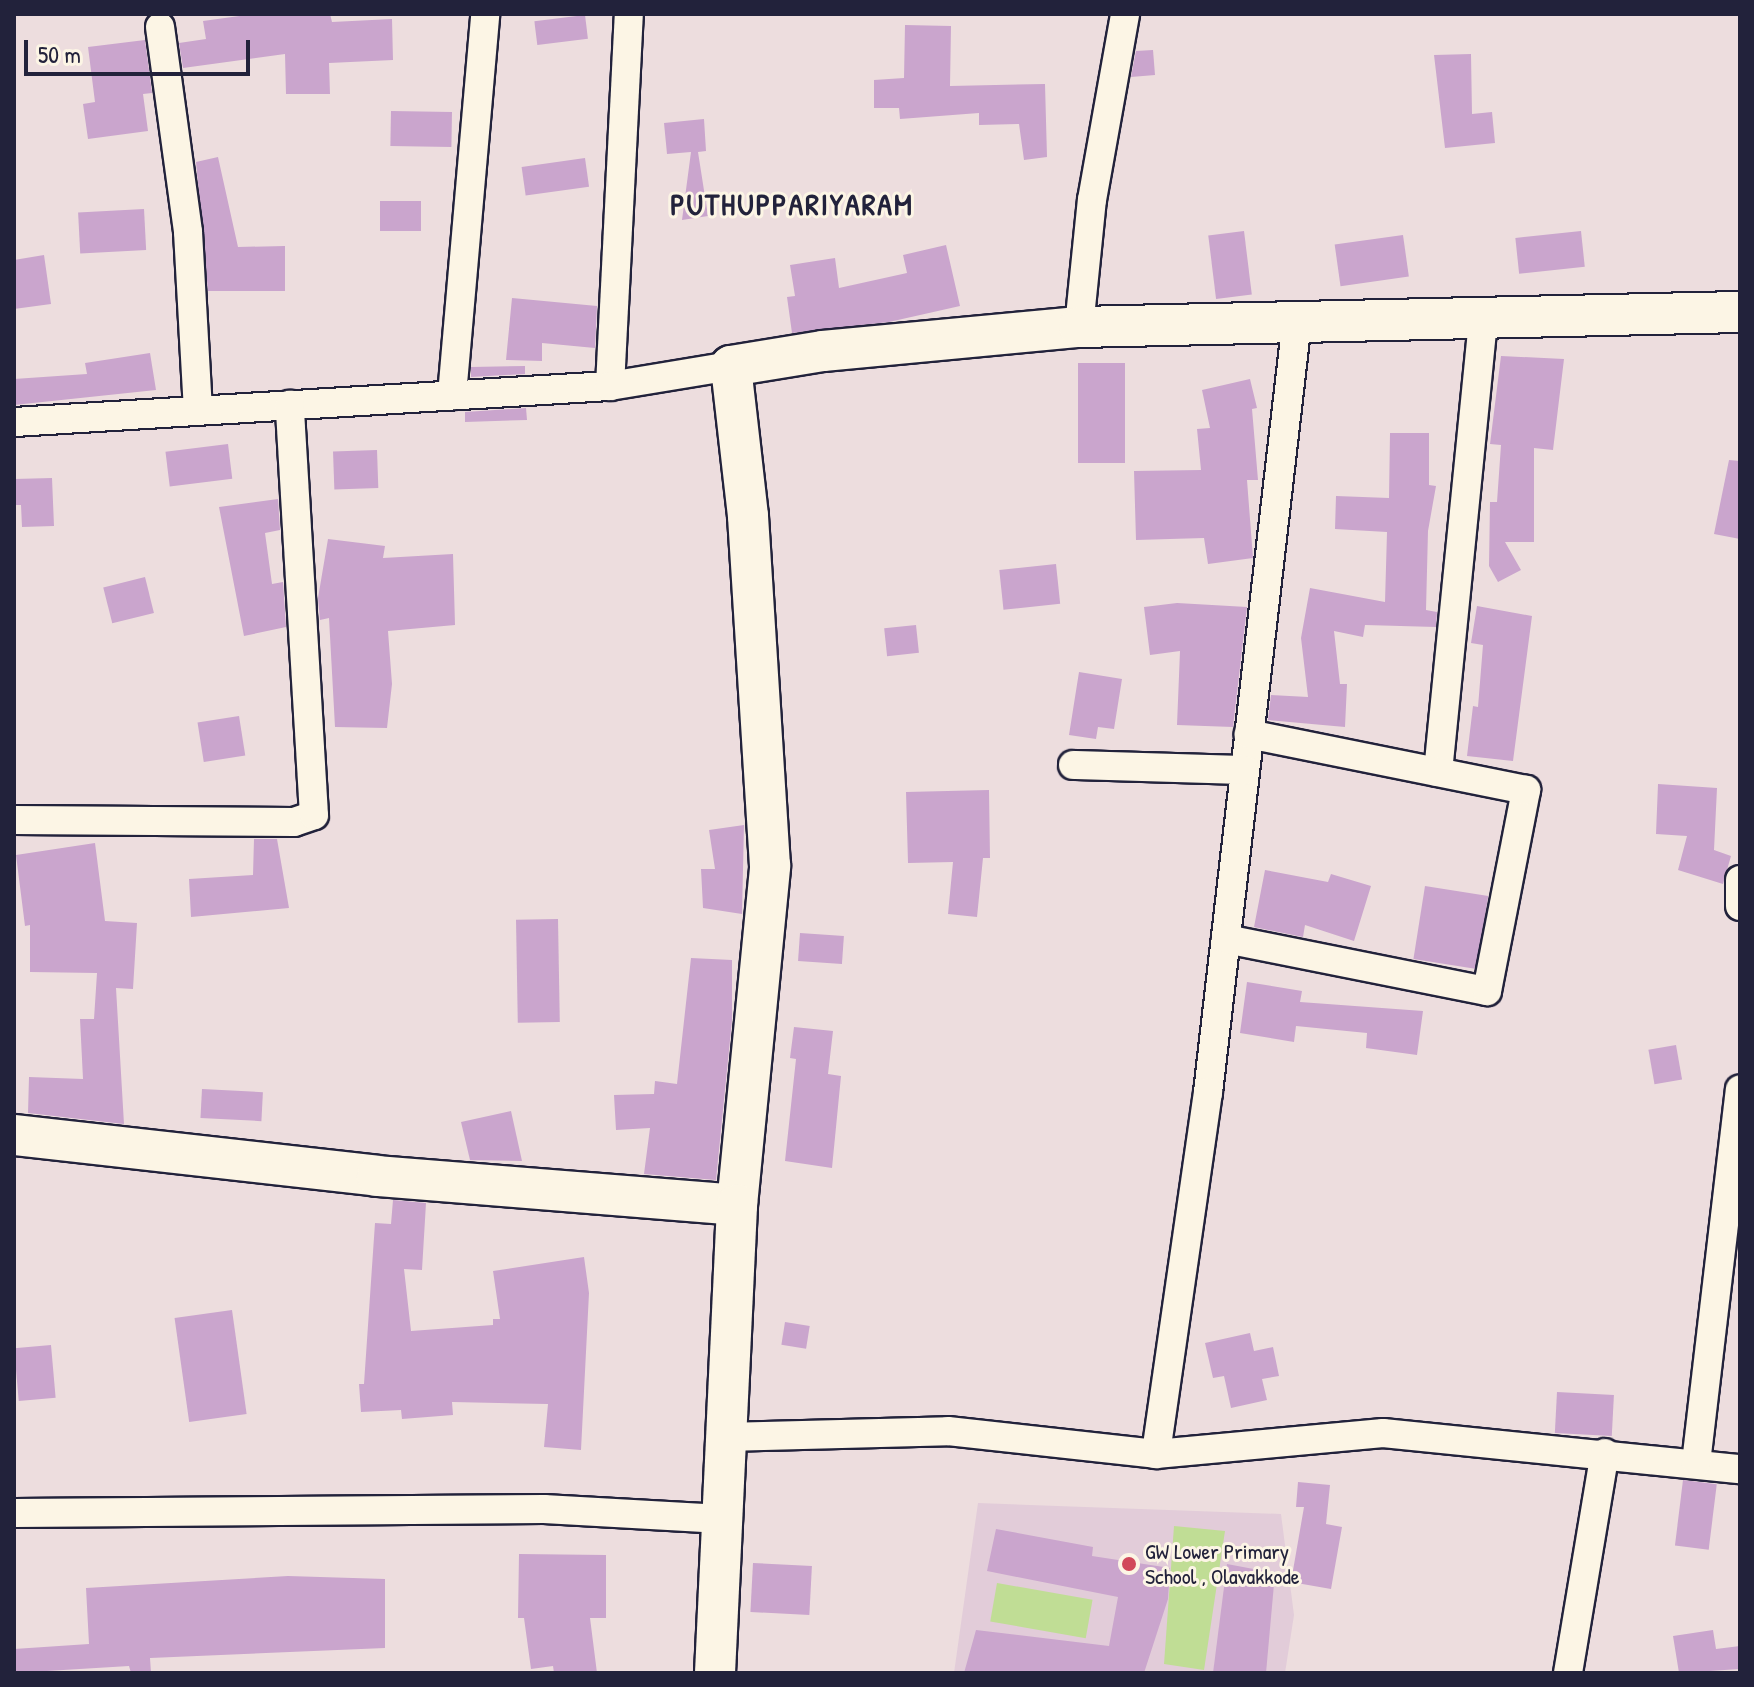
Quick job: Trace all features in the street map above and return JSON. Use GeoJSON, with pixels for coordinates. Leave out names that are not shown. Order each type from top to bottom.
{"type":"FeatureCollection","features":[{"type":"Feature","properties":{"kind":"street"},"geometry":{"type":"LineString","coordinates":[[452,395],[485,14]]}},
{"type":"Feature","properties":{"kind":"street"},"geometry":{"type":"LineString","coordinates":[[610,386],[629,14]]}},
{"type":"Feature","properties":{"kind":"street"},"geometry":{"type":"LineString","coordinates":[[1079,327],[1092,200],[1125,14]]}},
{"type":"Feature","properties":{"kind":"street"},"geometry":{"type":"LineString","coordinates":[[160,27],[188,232],[198,410]]}},
{"type":"Feature","properties":{"kind":"street"},"geometry":{"type":"LineString","coordinates":[[14,422],[610,386],[823,351],[1079,327],[1484,315],[1740,312]]}},
{"type":"Feature","properties":{"kind":"street"},"geometry":{"type":"LineString","coordinates":[[1438,772],[1484,315]]}},
{"type":"Feature","properties":{"kind":"street"},"geometry":{"type":"LineString","coordinates":[[1156,1454],[1226,939],[1297,321]]}},
{"type":"Feature","properties":{"kind":"street"},"geometry":{"type":"LineString","coordinates":[[715,1673],[737,1205],[770,866],[748,516],[731,366]]}},
{"type":"Feature","properties":{"kind":"street"},"geometry":{"type":"LineString","coordinates":[[14,820],[294,822],[314,815],[290,405]]}},
{"type":"Feature","properties":{"kind":"street"},"geometry":{"type":"LineString","coordinates":[[1226,939],[1487,991],[1526,790],[1249,734]]}},
{"type":"Feature","properties":{"kind":"street"},"geometry":{"type":"LineString","coordinates":[[1073,765],[1245,770]]}},
{"type":"Feature","properties":{"kind":"street"},"geometry":{"type":"LineString","coordinates":[[1740,880],[1740,906]]}},
{"type":"Feature","properties":{"kind":"street"},"geometry":{"type":"LineString","coordinates":[[1696,1463],[1740,1090]]}},
{"type":"Feature","properties":{"kind":"street"},"geometry":{"type":"LineString","coordinates":[[14,1135],[377,1176],[737,1205]]}},
{"type":"Feature","properties":{"kind":"street"},"geometry":{"type":"LineString","coordinates":[[725,1437],[948,1431],[1156,1454],[1383,1433],[1740,1469]]}},
{"type":"Feature","properties":{"kind":"street"},"geometry":{"type":"LineString","coordinates":[[1568,1673],[1605,1453]]}},
{"type":"Feature","properties":{"kind":"street"},"geometry":{"type":"LineString","coordinates":[[14,1513],[544,1509],[722,1519]]}},
{"type":"Feature","properties":{"kind":"shaded area","name":"GW Lower Primary School , Olavakkode"},"geometry":{"type":"Polygon","coordinates":[[[978,1503],[1281,1514],[1294,1615],[1285,1673],[954,1673],[978,1503]]]}},
{"type":"Feature","properties":{"kind":"green space"},"geometry":{"type":"Polygon","coordinates":[[[1174,1526],[1225,1531],[1204,1670],[1164,1664],[1174,1526]]]}},
{"type":"Feature","properties":{"kind":"green space"},"geometry":{"type":"Polygon","coordinates":[[[997,1583],[1093,1600],[1086,1638],[990,1621],[997,1583]]]}},
{"type":"Feature","properties":{"kind":"building"},"geometry":{"type":"Polygon","coordinates":[[[254,14],[330,14],[332,22],[392,19],[393,60],[329,63],[330,94],[286,94],[285,54],[183,68],[179,43],[206,39],[203,21],[254,14]]]}},
{"type":"Feature","properties":{"kind":"building"},"geometry":{"type":"Polygon","coordinates":[[[585,15],[588,39],[537,45],[534,21],[585,15]]]}},
{"type":"Feature","properties":{"kind":"building"},"geometry":{"type":"Polygon","coordinates":[[[905,25],[951,26],[950,86],[1045,84],[1047,157],[1024,160],[1019,124],[979,125],[979,113],[900,119],[899,108],[874,108],[874,80],[904,78],[905,25]]]}},
{"type":"Feature","properties":{"kind":"building"},"geometry":{"type":"Polygon","coordinates":[[[145,40],[152,93],[143,94],[148,131],[88,139],[83,104],[95,102],[88,47],[145,40]]]}},
{"type":"Feature","properties":{"kind":"building"},"geometry":{"type":"Polygon","coordinates":[[[1153,50],[1155,75],[1131,77],[1136,51],[1153,50]]]}},
{"type":"Feature","properties":{"kind":"building"},"geometry":{"type":"Polygon","coordinates":[[[1471,54],[1472,114],[1492,112],[1495,143],[1445,148],[1434,55],[1471,54]]]}},
{"type":"Feature","properties":{"kind":"building"},"geometry":{"type":"Polygon","coordinates":[[[391,111],[452,112],[451,147],[390,146],[391,111]]]}},
{"type":"Feature","properties":{"kind":"building"},"geometry":{"type":"Polygon","coordinates":[[[704,119],[706,151],[698,152],[708,216],[682,220],[691,152],[667,154],[664,123],[704,119]]]}},
{"type":"Feature","properties":{"kind":"building"},"geometry":{"type":"Polygon","coordinates":[[[218,157],[238,247],[285,246],[285,291],[208,291],[196,162],[218,157]]]}},
{"type":"Feature","properties":{"kind":"building"},"geometry":{"type":"Polygon","coordinates":[[[585,158],[589,187],[526,196],[522,167],[585,158]]]}},
{"type":"Feature","properties":{"kind":"building"},"geometry":{"type":"Polygon","coordinates":[[[380,201],[421,201],[421,231],[380,231],[380,201]]]}},
{"type":"Feature","properties":{"kind":"building"},"geometry":{"type":"Polygon","coordinates":[[[144,209],[146,250],[80,253],[78,212],[144,209]]]}},
{"type":"Feature","properties":{"kind":"building"},"geometry":{"type":"Polygon","coordinates":[[[1244,231],[1252,295],[1216,299],[1208,235],[1244,231]]]}},
{"type":"Feature","properties":{"kind":"building"},"geometry":{"type":"Polygon","coordinates":[[[1581,231],[1585,267],[1519,274],[1515,238],[1581,231]]]}},
{"type":"Feature","properties":{"kind":"building"},"geometry":{"type":"Polygon","coordinates":[[[1403,235],[1409,277],[1341,286],[1335,245],[1403,235]]]}},
{"type":"Feature","properties":{"kind":"building"},"geometry":{"type":"Polygon","coordinates":[[[946,245],[960,306],[889,322],[792,333],[787,297],[795,296],[790,265],[835,258],[839,288],[907,273],[903,255],[946,245]]]}},
{"type":"Feature","properties":{"kind":"building"},"geometry":{"type":"Polygon","coordinates":[[[44,255],[51,304],[14,309],[14,260],[44,255]]]}},
{"type":"Feature","properties":{"kind":"building"},"geometry":{"type":"Polygon","coordinates":[[[512,298],[597,306],[595,348],[542,343],[542,361],[506,360],[512,298]]]}},
{"type":"Feature","properties":{"kind":"building"},"geometry":{"type":"Polygon","coordinates":[[[150,353],[156,390],[14,405],[14,379],[87,374],[85,363],[150,353]]]}},
{"type":"Feature","properties":{"kind":"building"},"geometry":{"type":"Polygon","coordinates":[[[1501,356],[1564,359],[1553,450],[1534,448],[1534,542],[1505,542],[1521,570],[1498,582],[1489,566],[1490,502],[1497,502],[1501,445],[1490,444],[1501,356]]]}},
{"type":"Feature","properties":{"kind":"building"},"geometry":{"type":"Polygon","coordinates":[[[1078,363],[1125,363],[1125,463],[1078,463],[1078,363]]]}},
{"type":"Feature","properties":{"kind":"building"},"geometry":{"type":"Polygon","coordinates":[[[525,366],[525,374],[471,377],[471,367],[525,366]]]}},
{"type":"Feature","properties":{"kind":"building"},"geometry":{"type":"Polygon","coordinates":[[[1250,379],[1257,408],[1252,409],[1258,480],[1247,480],[1253,558],[1208,564],[1204,538],[1136,540],[1134,471],[1201,470],[1197,429],[1210,428],[1202,390],[1250,379]]]}},
{"type":"Feature","properties":{"kind":"building"},"geometry":{"type":"Polygon","coordinates":[[[526,408],[527,420],[465,422],[465,412],[526,408]]]}},
{"type":"Feature","properties":{"kind":"building"},"geometry":{"type":"Polygon","coordinates":[[[1390,433],[1429,433],[1429,485],[1436,486],[1428,531],[1426,610],[1437,612],[1436,627],[1365,625],[1363,637],[1334,631],[1340,684],[1347,684],[1345,727],[1268,720],[1271,695],[1308,697],[1301,638],[1310,588],[1385,602],[1387,532],[1335,529],[1336,496],[1389,498],[1390,433]]]}},
{"type":"Feature","properties":{"kind":"building"},"geometry":{"type":"Polygon","coordinates":[[[228,444],[232,479],[170,486],[165,452],[228,444]]]}},
{"type":"Feature","properties":{"kind":"building"},"geometry":{"type":"Polygon","coordinates":[[[377,450],[378,488],[334,490],[333,452],[377,450]]]}},
{"type":"Feature","properties":{"kind":"building"},"geometry":{"type":"Polygon","coordinates":[[[1729,460],[1740,461],[1740,539],[1714,534],[1729,460]]]}},
{"type":"Feature","properties":{"kind":"building"},"geometry":{"type":"Polygon","coordinates":[[[52,478],[54,526],[22,527],[21,505],[14,505],[14,479],[52,478]]]}},
{"type":"Feature","properties":{"kind":"building"},"geometry":{"type":"Polygon","coordinates":[[[278,499],[280,530],[265,533],[272,584],[283,582],[286,627],[244,636],[219,507],[278,499]]]}},
{"type":"Feature","properties":{"kind":"building"},"geometry":{"type":"Polygon","coordinates":[[[328,539],[385,546],[383,558],[453,554],[455,625],[388,631],[392,684],[387,728],[335,727],[329,618],[320,620],[318,598],[328,539]]]}},
{"type":"Feature","properties":{"kind":"building"},"geometry":{"type":"Polygon","coordinates":[[[1056,564],[1060,604],[1003,610],[999,570],[1056,564]]]}},
{"type":"Feature","properties":{"kind":"building"},"geometry":{"type":"Polygon","coordinates":[[[145,577],[154,613],[112,623],[103,587],[145,577]]]}},
{"type":"Feature","properties":{"kind":"building"},"geometry":{"type":"Polygon","coordinates":[[[1177,603],[1247,607],[1233,727],[1177,725],[1180,651],[1150,655],[1144,607],[1177,603]]]}},
{"type":"Feature","properties":{"kind":"building"},"geometry":{"type":"Polygon","coordinates":[[[1477,606],[1532,616],[1513,761],[1467,756],[1473,706],[1478,707],[1483,645],[1471,643],[1477,606]]]}},
{"type":"Feature","properties":{"kind":"building"},"geometry":{"type":"Polygon","coordinates":[[[916,625],[919,653],[887,656],[884,628],[916,625]]]}},
{"type":"Feature","properties":{"kind":"building"},"geometry":{"type":"Polygon","coordinates":[[[1079,672],[1122,679],[1114,729],[1098,727],[1096,739],[1069,735],[1079,672]]]}},
{"type":"Feature","properties":{"kind":"building"},"geometry":{"type":"Polygon","coordinates":[[[239,716],[245,756],[204,762],[198,723],[239,716]]]}},
{"type":"Feature","properties":{"kind":"building"},"geometry":{"type":"Polygon","coordinates":[[[1658,784],[1717,788],[1714,850],[1731,856],[1723,884],[1678,870],[1687,836],[1656,834],[1658,784]]]}},
{"type":"Feature","properties":{"kind":"building"},"geometry":{"type":"Polygon","coordinates":[[[989,790],[990,858],[983,858],[977,917],[948,914],[953,862],[908,863],[906,792],[989,790]]]}},
{"type":"Feature","properties":{"kind":"building"},"geometry":{"type":"Polygon","coordinates":[[[744,825],[742,914],[703,908],[701,869],[715,869],[709,830],[744,825]]]}},
{"type":"Feature","properties":{"kind":"building"},"geometry":{"type":"Polygon","coordinates":[[[254,839],[277,839],[289,908],[191,917],[189,879],[253,875],[254,839]]]}},
{"type":"Feature","properties":{"kind":"building"},"geometry":{"type":"Polygon","coordinates":[[[95,843],[105,921],[137,923],[133,989],[116,988],[124,1124],[28,1113],[29,1077],[83,1079],[80,1019],[94,1019],[97,973],[30,972],[30,925],[25,926],[16,855],[95,843]]]}},
{"type":"Feature","properties":{"kind":"building"},"geometry":{"type":"Polygon","coordinates":[[[1265,870],[1328,882],[1331,874],[1371,886],[1354,941],[1305,925],[1303,937],[1254,927],[1265,870]]]}},
{"type":"Feature","properties":{"kind":"building"},"geometry":{"type":"Polygon","coordinates":[[[1425,886],[1488,896],[1477,969],[1413,959],[1425,886]]]}},
{"type":"Feature","properties":{"kind":"building"},"geometry":{"type":"Polygon","coordinates":[[[558,919],[560,1022],[518,1023],[516,920],[558,919]]]}},
{"type":"Feature","properties":{"kind":"building"},"geometry":{"type":"Polygon","coordinates":[[[800,933],[844,936],[842,964],[798,961],[800,933]]]}},
{"type":"Feature","properties":{"kind":"building"},"geometry":{"type":"Polygon","coordinates":[[[691,958],[732,960],[732,1020],[716,1180],[644,1174],[650,1128],[616,1130],[614,1095],[654,1094],[655,1081],[677,1084],[691,958]]]}},
{"type":"Feature","properties":{"kind":"building"},"geometry":{"type":"Polygon","coordinates":[[[1247,982],[1302,991],[1300,1002],[1423,1011],[1417,1055],[1366,1048],[1367,1033],[1296,1026],[1294,1042],[1240,1033],[1247,982]]]}},
{"type":"Feature","properties":{"kind":"building"},"geometry":{"type":"Polygon","coordinates":[[[794,1027],[833,1031],[828,1074],[841,1076],[832,1168],[785,1161],[796,1059],[790,1058],[794,1027]]]}},
{"type":"Feature","properties":{"kind":"building"},"geometry":{"type":"Polygon","coordinates":[[[1676,1045],[1682,1079],[1655,1084],[1648,1050],[1676,1045]]]}},
{"type":"Feature","properties":{"kind":"building"},"geometry":{"type":"Polygon","coordinates":[[[202,1089],[263,1092],[261,1121],[200,1118],[202,1089]]]}},
{"type":"Feature","properties":{"kind":"building"},"geometry":{"type":"Polygon","coordinates":[[[511,1111],[522,1161],[470,1160],[461,1122],[511,1111]]]}},
{"type":"Feature","properties":{"kind":"building"},"geometry":{"type":"Polygon","coordinates":[[[393,1200],[426,1203],[422,1270],[404,1269],[411,1331],[493,1325],[493,1319],[500,1319],[493,1271],[584,1257],[589,1293],[581,1450],[544,1447],[548,1404],[452,1402],[453,1415],[402,1419],[401,1410],[361,1412],[359,1384],[364,1384],[375,1223],[391,1224],[393,1200]]]}},
{"type":"Feature","properties":{"kind":"building"},"geometry":{"type":"Polygon","coordinates":[[[232,1310],[247,1414],[189,1422],[175,1318],[232,1310]]]}},
{"type":"Feature","properties":{"kind":"building"},"geometry":{"type":"Polygon","coordinates":[[[785,1322],[810,1326],[806,1349],[781,1345],[785,1322]]]}},
{"type":"Feature","properties":{"kind":"building"},"geometry":{"type":"Polygon","coordinates":[[[1250,1333],[1254,1351],[1273,1347],[1279,1376],[1262,1379],[1267,1400],[1231,1408],[1224,1376],[1213,1378],[1205,1343],[1250,1333]]]}},
{"type":"Feature","properties":{"kind":"building"},"geometry":{"type":"Polygon","coordinates":[[[51,1345],[56,1398],[19,1401],[14,1348],[51,1345]]]}},
{"type":"Feature","properties":{"kind":"building"},"geometry":{"type":"Polygon","coordinates":[[[1557,1392],[1614,1395],[1612,1436],[1555,1433],[1557,1392]]]}},
{"type":"Feature","properties":{"kind":"building"},"geometry":{"type":"Polygon","coordinates":[[[1683,1480],[1717,1484],[1709,1550],[1675,1546],[1683,1480]]]}},
{"type":"Feature","properties":{"kind":"building"},"geometry":{"type":"Polygon","coordinates":[[[1298,1482],[1330,1485],[1326,1524],[1342,1527],[1331,1589],[1291,1582],[1304,1507],[1296,1507],[1298,1482]]]}},
{"type":"Feature","properties":{"kind":"building"},"geometry":{"type":"Polygon","coordinates":[[[996,1529],[1093,1547],[1092,1556],[1170,1568],[1168,1599],[1144,1673],[964,1673],[976,1630],[1109,1646],[1118,1597],[987,1571],[996,1529]]]}},
{"type":"Feature","properties":{"kind":"building"},"geometry":{"type":"Polygon","coordinates":[[[519,1554],[606,1555],[606,1618],[590,1618],[597,1673],[554,1673],[553,1666],[531,1669],[524,1618],[518,1618],[519,1554]]]}},
{"type":"Feature","properties":{"kind":"building"},"geometry":{"type":"Polygon","coordinates":[[[753,1563],[812,1566],[809,1615],[750,1612],[753,1563]]]}},
{"type":"Feature","properties":{"kind":"building"},"geometry":{"type":"Polygon","coordinates":[[[1227,1564],[1275,1573],[1266,1673],[1213,1673],[1227,1564]]]}},
{"type":"Feature","properties":{"kind":"building"},"geometry":{"type":"Polygon","coordinates":[[[288,1576],[385,1579],[385,1648],[150,1658],[151,1673],[131,1673],[129,1666],[14,1673],[14,1649],[89,1644],[86,1588],[288,1576]]]}},
{"type":"Feature","properties":{"kind":"building"},"geometry":{"type":"Polygon","coordinates":[[[1713,1630],[1716,1649],[1740,1646],[1740,1669],[1679,1673],[1673,1636],[1713,1630]]]}},
{"type":"Feature","properties":{"kind":"place","name":"GW Lower Primary School , Olavakkode"},"geometry":{"type":"Point","coordinates":[1129,1564]}},
{"type":"Feature","properties":{"kind":"district","name":"PUTHUPPARIYARAM"},"geometry":{"type":"Point","coordinates":[792,204]}}]}
